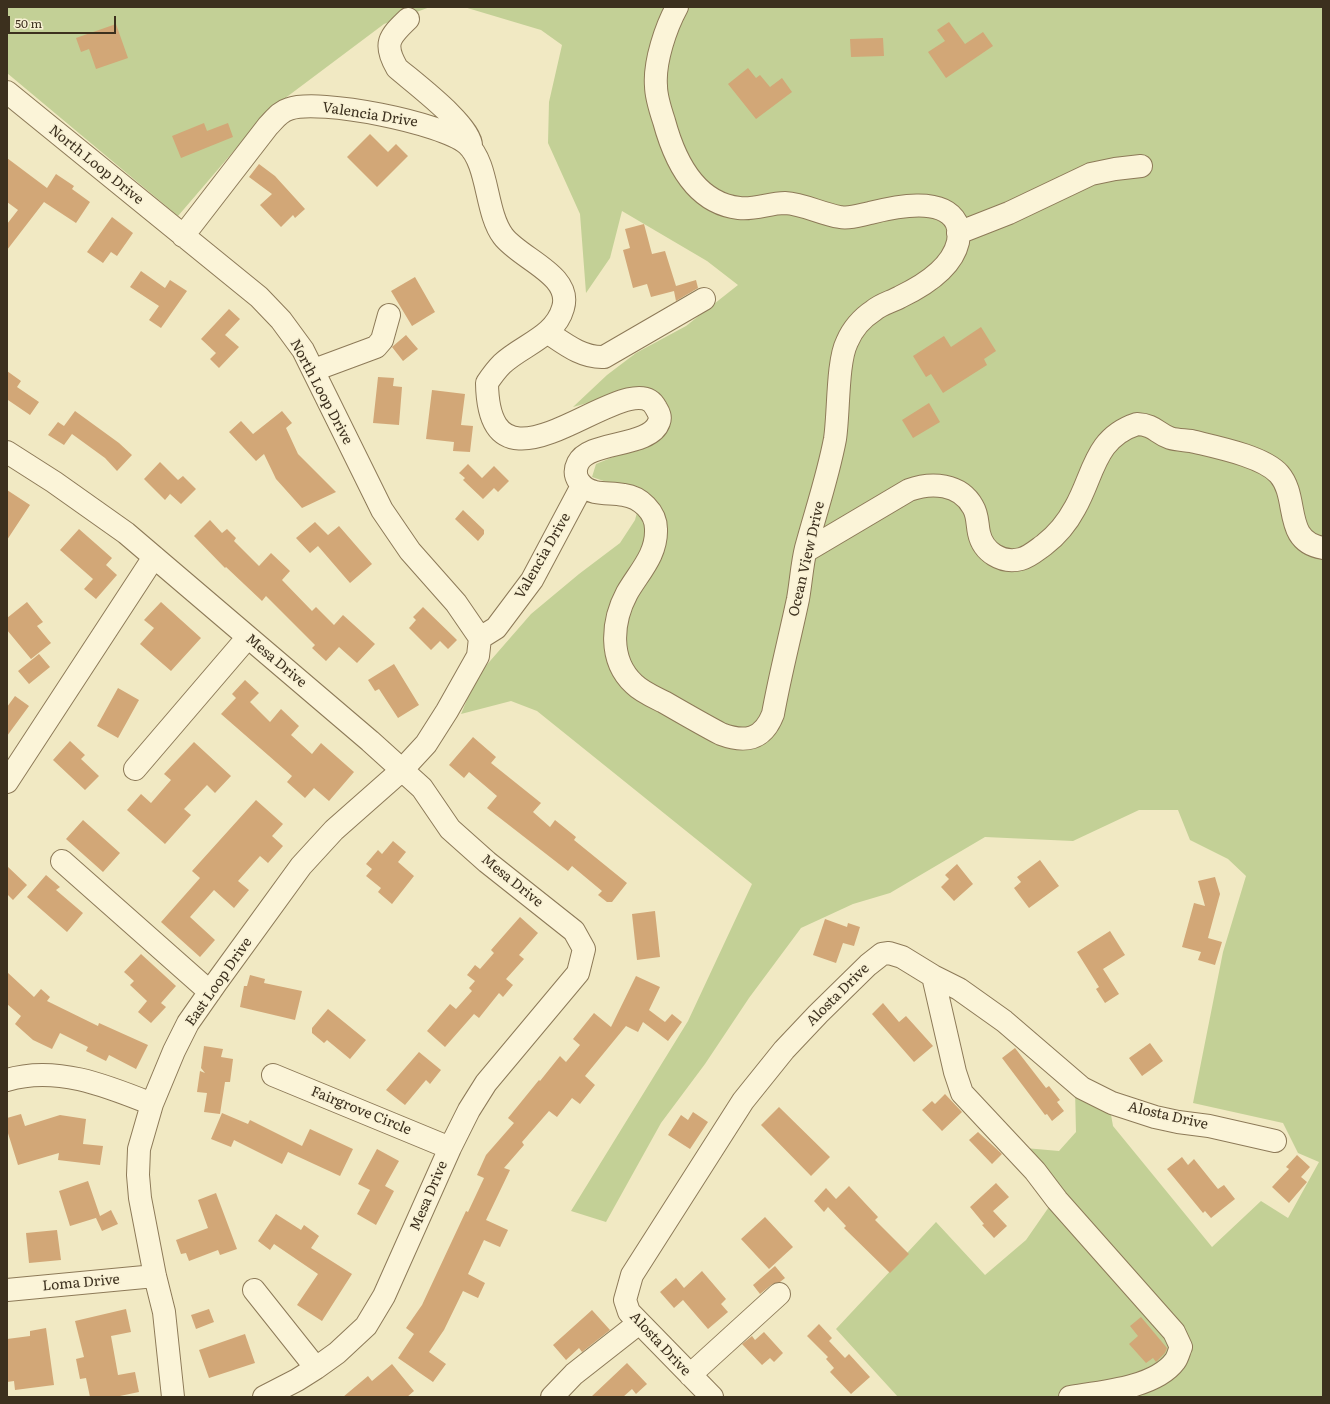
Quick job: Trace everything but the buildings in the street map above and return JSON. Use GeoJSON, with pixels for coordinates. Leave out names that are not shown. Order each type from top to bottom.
{"type":"FeatureCollection","features":[{"type":"Feature","properties":{"kind":"street"},"geometry":{"type":"LineString","coordinates":[[677,7],[666,33],[661,51],[656,76],[656,87],[671,147],[684,171],[703,192],[726,205],[738,208],[751,208],[784,203],[800,205],[840,217],[851,217],[898,208],[934,206],[945,210],[953,217],[958,225],[958,233],[1009,213],[1091,174],[1141,166]]}},
{"type":"Feature","properties":{"kind":"street"},"geometry":{"type":"LineString","coordinates":[[408,19],[391,37],[388,46],[391,57],[397,68],[458,121],[469,136],[472,144],[470,148],[475,154],[495,222],[503,236],[520,253],[554,276],[563,290],[564,307],[553,328],[502,364],[486,383],[487,401],[493,421],[503,433],[515,438],[525,439],[550,433],[602,409],[630,399],[650,401],[660,416],[657,425],[646,435],[590,453],[582,458],[575,471],[576,478],[582,486]]}},
{"type":"Feature","properties":{"kind":"street","name":"North Loop Drive"},"geometry":{"type":"LineString","coordinates":[[7,92],[259,298],[281,320],[303,350],[314,370],[382,510],[410,551],[456,603],[480,638]]}},
{"type":"Feature","properties":{"kind":"street","name":"Valencia Drive"},"geometry":{"type":"LineString","coordinates":[[183,236],[268,126],[280,112],[290,108],[320,106],[391,116],[423,124],[466,143],[470,148]]}},
{"type":"Feature","properties":{"kind":"street","name":"Ocean View Drive"},"geometry":{"type":"LineString","coordinates":[[582,486],[593,492],[626,495],[638,500],[648,508],[656,523],[656,542],[651,555],[627,593],[616,622],[616,652],[625,674],[639,688],[721,734],[734,739],[744,740],[754,737],[762,732],[769,724],[773,714],[798,600],[806,551],[830,465],[835,437],[842,359],[845,344],[853,332],[871,312],[916,289],[947,264],[954,252],[958,233]]}},
{"type":"Feature","properties":{"kind":"street"},"geometry":{"type":"LineString","coordinates":[[548,332],[575,351],[592,358],[604,357],[704,299]]}},
{"type":"Feature","properties":{"kind":"street"},"geometry":{"type":"LineString","coordinates":[[314,370],[376,347],[382,340],[389,315]]}},
{"type":"Feature","properties":{"kind":"street"},"geometry":{"type":"LineString","coordinates":[[806,551],[909,490],[923,485],[938,485],[959,492],[969,500],[974,507],[978,519],[979,533],[983,543],[989,551],[998,557],[1008,560],[1024,558],[1049,541],[1066,522],[1076,508],[1100,451],[1108,441],[1118,433],[1137,424],[1156,429],[1169,438],[1190,441],[1243,456],[1272,468],[1279,474],[1289,491],[1295,524],[1301,536],[1311,544],[1323,548]]}},
{"type":"Feature","properties":{"kind":"street","name":"Mesa Drive"},"geometry":{"type":"LineString","coordinates":[[7,452],[54,482],[126,534],[370,741],[422,788],[450,829],[487,862],[574,931],[584,949],[578,973],[486,1083],[469,1110],[450,1148],[384,1296],[366,1326],[337,1353],[316,1368],[297,1380],[264,1397]]}},
{"type":"Feature","properties":{"kind":"street","name":"Valencia Drive"},"geometry":{"type":"LineString","coordinates":[[480,638],[496,628],[532,580],[582,486]]}},
{"type":"Feature","properties":{"kind":"street"},"geometry":{"type":"LineString","coordinates":[[7,782],[154,557]]}},
{"type":"Feature","properties":{"kind":"street"},"geometry":{"type":"LineString","coordinates":[[136,770],[248,637]]}},
{"type":"Feature","properties":{"kind":"street","name":"East Loop Drive"},"geometry":{"type":"LineString","coordinates":[[173,1397],[164,1312],[155,1276],[140,1198],[138,1175],[139,1149],[152,1104],[174,1051],[188,1024],[210,992],[301,866],[339,826],[402,770],[426,744],[447,711],[478,656],[480,638]]}},
{"type":"Feature","properties":{"kind":"street"},"geometry":{"type":"LineString","coordinates":[[62,861],[210,992]]}},
{"type":"Feature","properties":{"kind":"street","name":"Alosta Drive"},"geometry":{"type":"LineString","coordinates":[[712,1397],[638,1323],[629,1312],[625,1300],[632,1275],[743,1101],[784,1050],[818,1014],[868,965],[882,954],[889,953],[902,957],[933,976],[959,989],[1004,1021],[1082,1088],[1106,1100],[1178,1122],[1209,1126],[1275,1141]]}},
{"type":"Feature","properties":{"kind":"street"},"geometry":{"type":"LineString","coordinates":[[933,976],[955,1072],[962,1092],[1035,1171],[1057,1200],[1174,1332],[1181,1346],[1176,1360],[1161,1375],[1119,1388],[1070,1397]]}},
{"type":"Feature","properties":{"kind":"street"},"geometry":{"type":"LineString","coordinates":[[9,1073],[85,1080],[106,1086],[152,1104]]}},
{"type":"Feature","properties":{"kind":"street","name":"Fairgrove Circle"},"geometry":{"type":"LineString","coordinates":[[273,1075],[450,1148]]}},
{"type":"Feature","properties":{"kind":"street","name":"Loma Drive"},"geometry":{"type":"LineString","coordinates":[[7,1290],[155,1276]]}},
{"type":"Feature","properties":{"kind":"street"},"geometry":{"type":"LineString","coordinates":[[254,1290],[316,1368]]}},
{"type":"Feature","properties":{"kind":"street"},"geometry":{"type":"LineString","coordinates":[[690,1375],[779,1294]]}},
{"type":"Feature","properties":{"kind":"street"},"geometry":{"type":"LineString","coordinates":[[552,1397],[574,1374],[638,1323]]}},
{"type":"Feature","properties":{"kind":"green space"},"geometry":{"type":"Polygon","coordinates":[[[7,7],[430,7],[384,24],[268,111],[178,216],[7,73],[7,7]]]}},
{"type":"Feature","properties":{"kind":"green space"},"geometry":{"type":"Polygon","coordinates":[[[464,7],[1323,7],[1323,1397],[898,1397],[836,1329],[936,1222],[985,1275],[1026,1240],[1060,1191],[1025,1148],[1059,1151],[1076,1132],[1075,1089],[1110,1109],[1113,1126],[1212,1247],[1261,1201],[1288,1218],[1319,1162],[1298,1153],[1283,1123],[1193,1103],[1223,952],[1246,876],[1228,859],[1190,840],[1178,810],[1139,810],[1073,841],[985,837],[890,893],[853,904],[801,928],[749,998],[705,1064],[661,1123],[606,1222],[571,1211],[688,1021],[752,884],[537,711],[511,701],[461,714],[477,676],[531,614],[579,574],[620,543],[635,520],[642,494],[592,477],[596,464],[618,455],[641,450],[657,434],[667,408],[656,394],[627,392],[573,407],[607,375],[636,353],[686,326],[738,285],[707,261],[622,211],[610,258],[586,293],[580,214],[548,143],[549,102],[562,45],[541,30],[464,7]]]}}]}
